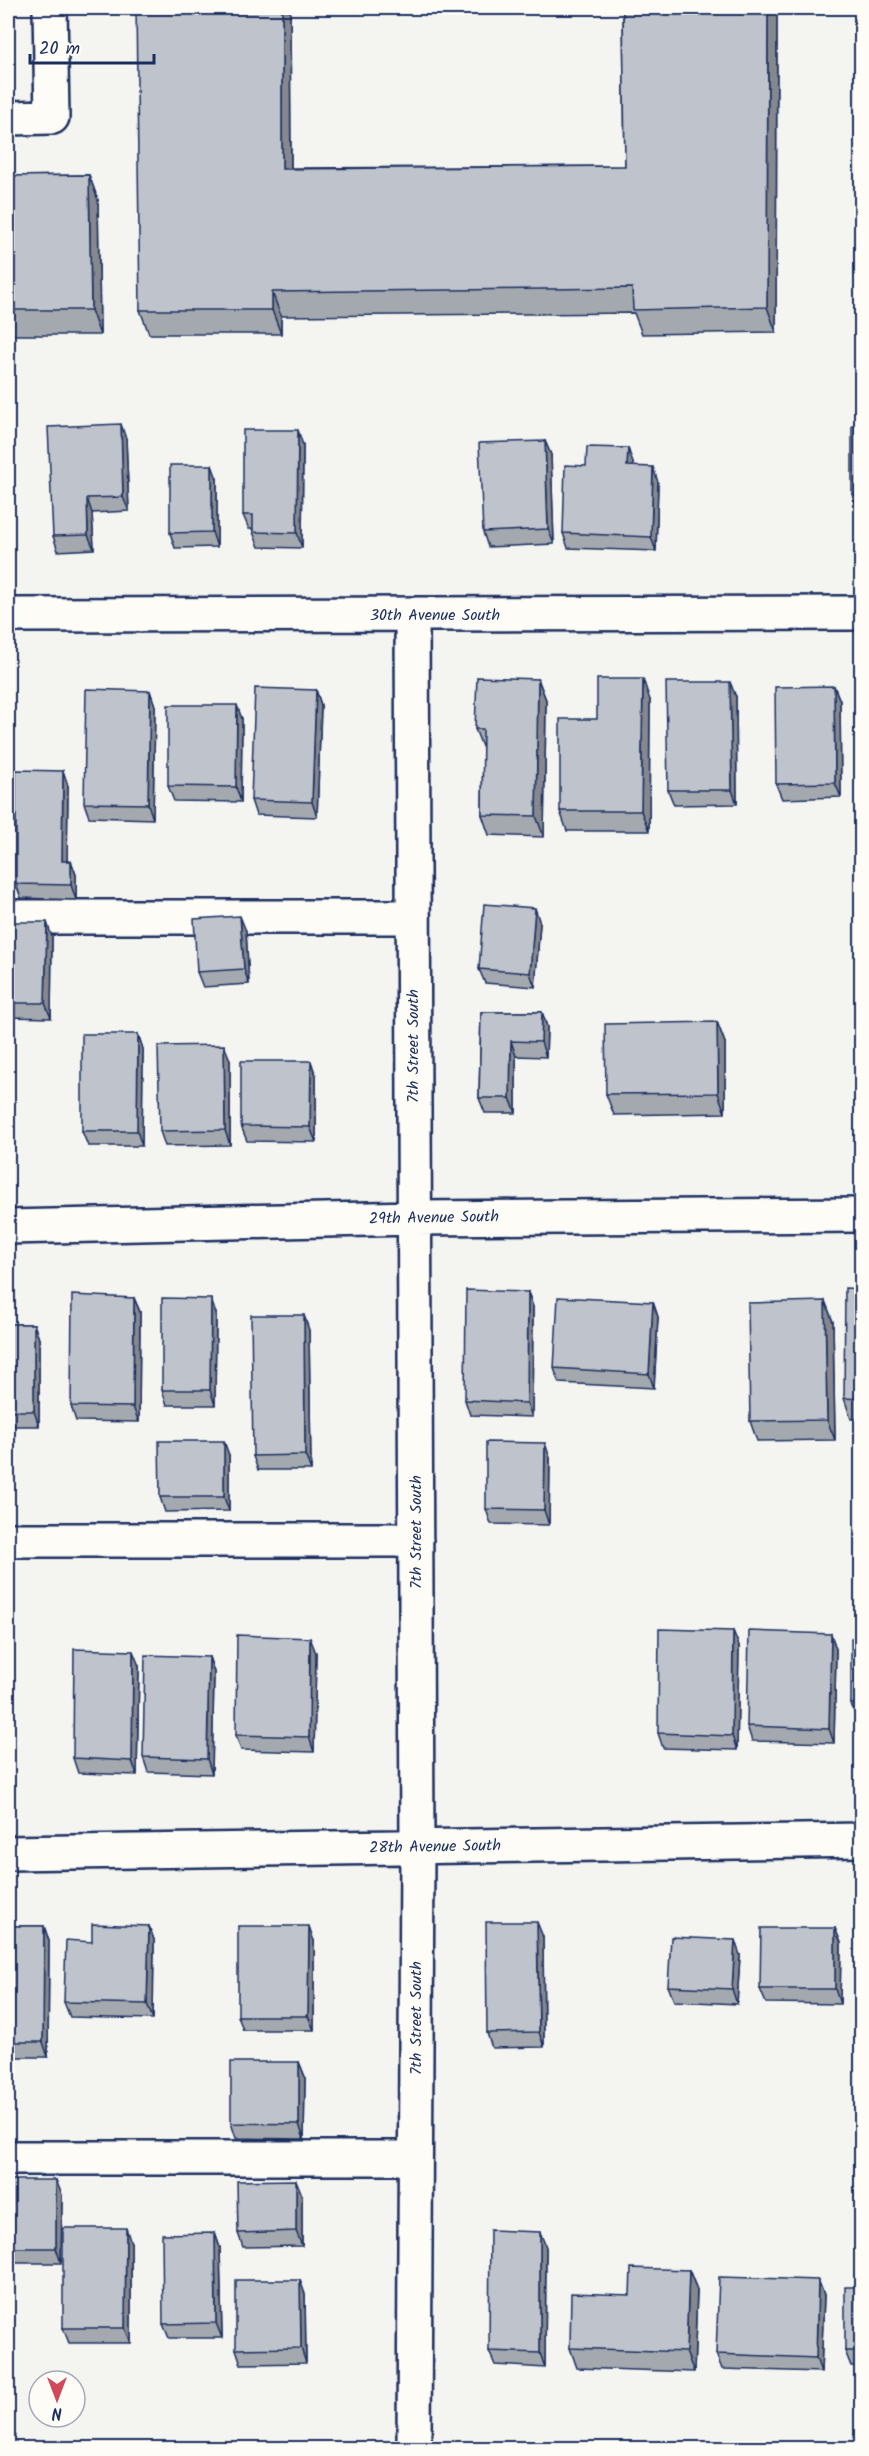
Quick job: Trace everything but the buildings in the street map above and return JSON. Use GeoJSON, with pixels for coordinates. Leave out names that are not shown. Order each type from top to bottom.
{"type":"FeatureCollection","features":[{"type":"Feature","properties":{"kind":"street"},"geometry":{"type":"LineString","coordinates":[[8,118],[52,117],[50,8]]}},
{"type":"Feature","properties":{"kind":"street","name":"30th Avenue South"},"geometry":{"type":"LineString","coordinates":[[8,615],[861,613]]}},
{"type":"Feature","properties":{"kind":"street","name":"7th Street South"},"geometry":{"type":"LineString","coordinates":[[412,615],[417,1848],[414,2448]]}},
{"type":"Feature","properties":{"kind":"street"},"geometry":{"type":"LineString","coordinates":[[8,917],[413,917]]}},
{"type":"Feature","properties":{"kind":"street","name":"29th Avenue South"},"geometry":{"type":"LineString","coordinates":[[8,1227],[414,1218],[861,1215]]}},
{"type":"Feature","properties":{"kind":"street"},"geometry":{"type":"LineString","coordinates":[[8,1540],[416,1540]]}},
{"type":"Feature","properties":{"kind":"street","name":"28th Avenue South"},"geometry":{"type":"LineString","coordinates":[[8,1853],[861,1840]]}},
{"type":"Feature","properties":{"kind":"street"},"geometry":{"type":"LineString","coordinates":[[8,2158],[415,2158]]}}]}
